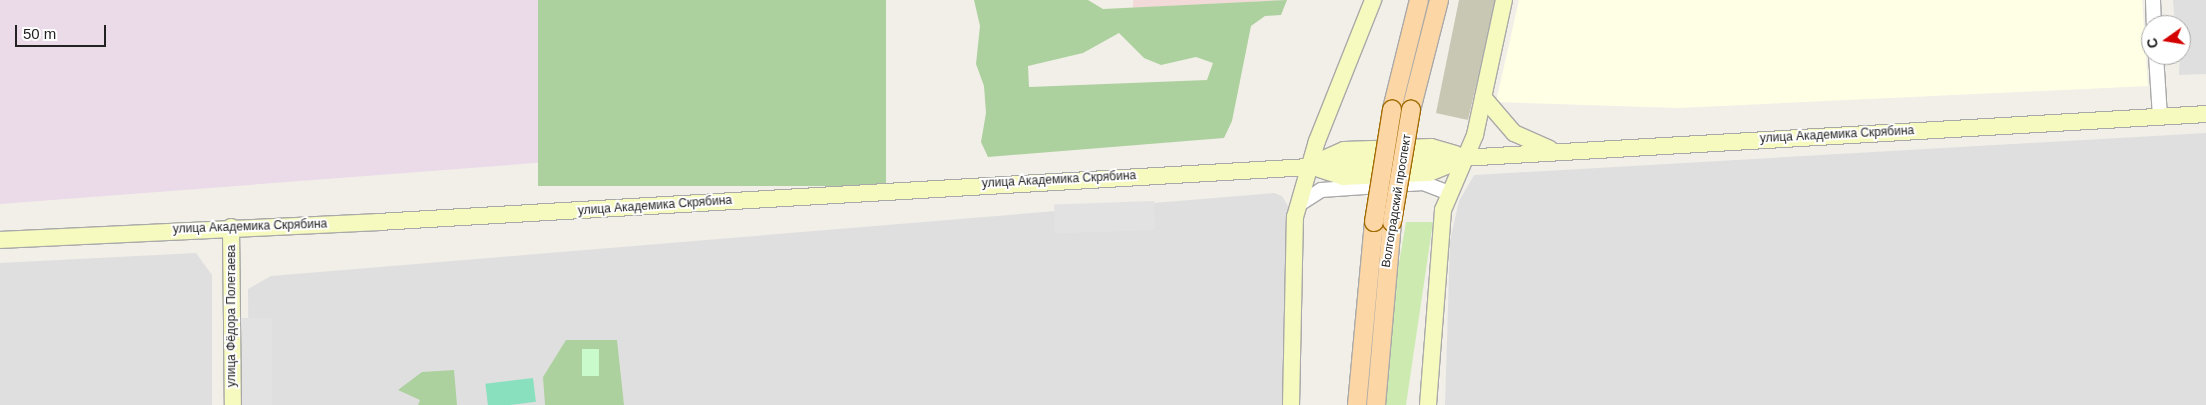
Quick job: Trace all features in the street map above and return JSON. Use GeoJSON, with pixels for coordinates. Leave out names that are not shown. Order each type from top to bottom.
{"type":"FeatureCollection","features":[{"type":"Feature","properties":{"kind":"main road"},"geometry":{"type":"LineString","coordinates":[[1291,405],[1298,205],[1309,165],[1373,0]]}},
{"type":"Feature","properties":{"kind":"main road","name":"Волгоградский проспект"},"geometry":{"type":"LineString","coordinates":[[1357,405],[1374,222],[1392,109],[1419,0]]}},
{"type":"Feature","properties":{"kind":"main road","name":"Волгоградский проспект"},"geometry":{"type":"LineString","coordinates":[[1376,405],[1392,222],[1411,110],[1439,0]]}},
{"type":"Feature","properties":{"kind":"main road"},"geometry":{"type":"LineString","coordinates":[[1428,405],[1434,299],[1447,192],[1468,158],[1504,0]]}},
{"type":"Feature","properties":{"kind":"main road"},"geometry":{"type":"LineString","coordinates":[[1483,97],[1514,133],[1558,152]]}},
{"type":"Feature","properties":{"kind":"main road","name":"улица Академика Скрябина"},"geometry":{"type":"LineString","coordinates":[[1309,165],[1343,177],[1429,173],[1468,158],[2206,114]]}},
{"type":"Feature","properties":{"kind":"main road","name":"улица Академика Скрябина"},"geometry":{"type":"LineString","coordinates":[[0,240],[231,227],[388,222],[1309,165],[1344,150],[1431,147],[1468,158]]}},
{"type":"Feature","properties":{"kind":"main road","name":"улица Фёдора Полетаева"},"geometry":{"type":"LineString","coordinates":[[231,227],[232,405]]}},
{"type":"Feature","properties":{"kind":"street"},"geometry":{"type":"LineString","coordinates":[[2152,0],[2153,15]]}},
{"type":"Feature","properties":{"kind":"street"},"geometry":{"type":"LineString","coordinates":[[2157,65],[2160,117]]}},
{"type":"Feature","properties":{"kind":"street"},"geometry":{"type":"LineString","coordinates":[[1298,205],[1321,190],[1423,183],[1447,192]]}},
{"type":"Feature","properties":{"kind":"shaded area"},"geometry":{"type":"Polygon","coordinates":[[[0,0],[538,0],[548,162],[0,204],[0,0]]]}},
{"type":"Feature","properties":{"kind":"shaded area"},"geometry":{"type":"Polygon","coordinates":[[[1133,0],[1288,0],[1133,8],[1133,0]]]}},
{"type":"Feature","properties":{"kind":"shaded area"},"geometry":{"type":"Polygon","coordinates":[[[1459,0],[1496,0],[1468,120],[1436,113],[1459,0]]]}},
{"type":"Feature","properties":{"kind":"shaded area"},"geometry":{"type":"Polygon","coordinates":[[[1519,0],[2142,0],[2141,65],[2147,65],[2148,86],[1679,108],[1496,102],[1519,0]]]}},
{"type":"Feature","properties":{"kind":"shaded area"},"geometry":{"type":"Polygon","coordinates":[[[2173,0],[2206,0],[2206,74],[2179,75],[2179,65],[2191,65],[2191,15],[2174,15],[2173,0]]]}},
{"type":"Feature","properties":{"kind":"shaded area"},"geometry":{"type":"Polygon","coordinates":[[[2206,133],[2206,405],[1445,405],[1450,241],[1459,201],[1474,175],[2206,133]]]}},
{"type":"Feature","properties":{"kind":"shaded area"},"geometry":{"type":"Polygon","coordinates":[[[1274,193],[1282,196],[1288,206],[1284,341],[1289,349],[1289,405],[249,405],[248,289],[271,276],[1274,193]]]}},
{"type":"Feature","properties":{"kind":"shaded area"},"geometry":{"type":"Polygon","coordinates":[[[1154,201],[1155,230],[1055,233],[1054,204],[1154,201]]]}},
{"type":"Feature","properties":{"kind":"shaded area"},"geometry":{"type":"Polygon","coordinates":[[[196,253],[212,275],[212,405],[0,405],[0,263],[196,253]]]}},
{"type":"Feature","properties":{"kind":"shaded area"},"geometry":{"type":"Polygon","coordinates":[[[240,318],[272,318],[272,405],[240,405],[240,318]]]}},
{"type":"Feature","properties":{"kind":"green space"},"geometry":{"type":"Polygon","coordinates":[[[538,0],[886,0],[886,186],[538,186],[538,0]]]}},
{"type":"Feature","properties":{"kind":"green space"},"geometry":{"type":"Polygon","coordinates":[[[974,0],[1088,0],[1103,9],[1287,0],[1281,15],[1265,16],[1251,26],[1232,121],[1224,138],[988,157],[981,142],[986,113],[984,86],[976,64],[980,26],[974,0]],[[1119,33],[1083,53],[1028,66],[1029,87],[1207,80],[1213,63],[1196,57],[1161,65],[1144,58],[1119,33]]]}},
{"type":"Feature","properties":{"kind":"green space"},"geometry":{"type":"Polygon","coordinates":[[[1406,222],[1433,222],[1406,405],[1383,405],[1393,298],[1406,222]]]}},
{"type":"Feature","properties":{"kind":"green space"},"geometry":{"type":"Polygon","coordinates":[[[566,340],[617,340],[624,405],[545,405],[543,377],[566,340]]]}},
{"type":"Feature","properties":{"kind":"green space"},"geometry":{"type":"Polygon","coordinates":[[[582,349],[599,349],[599,376],[582,376],[582,349]]]}},
{"type":"Feature","properties":{"kind":"green space"},"geometry":{"type":"Polygon","coordinates":[[[454,370],[457,405],[418,405],[420,400],[398,390],[422,372],[454,370]]]}},
{"type":"Feature","properties":{"kind":"green space"},"geometry":{"type":"Polygon","coordinates":[[[533,378],[536,402],[488,405],[485,384],[533,378]]]}}]}
